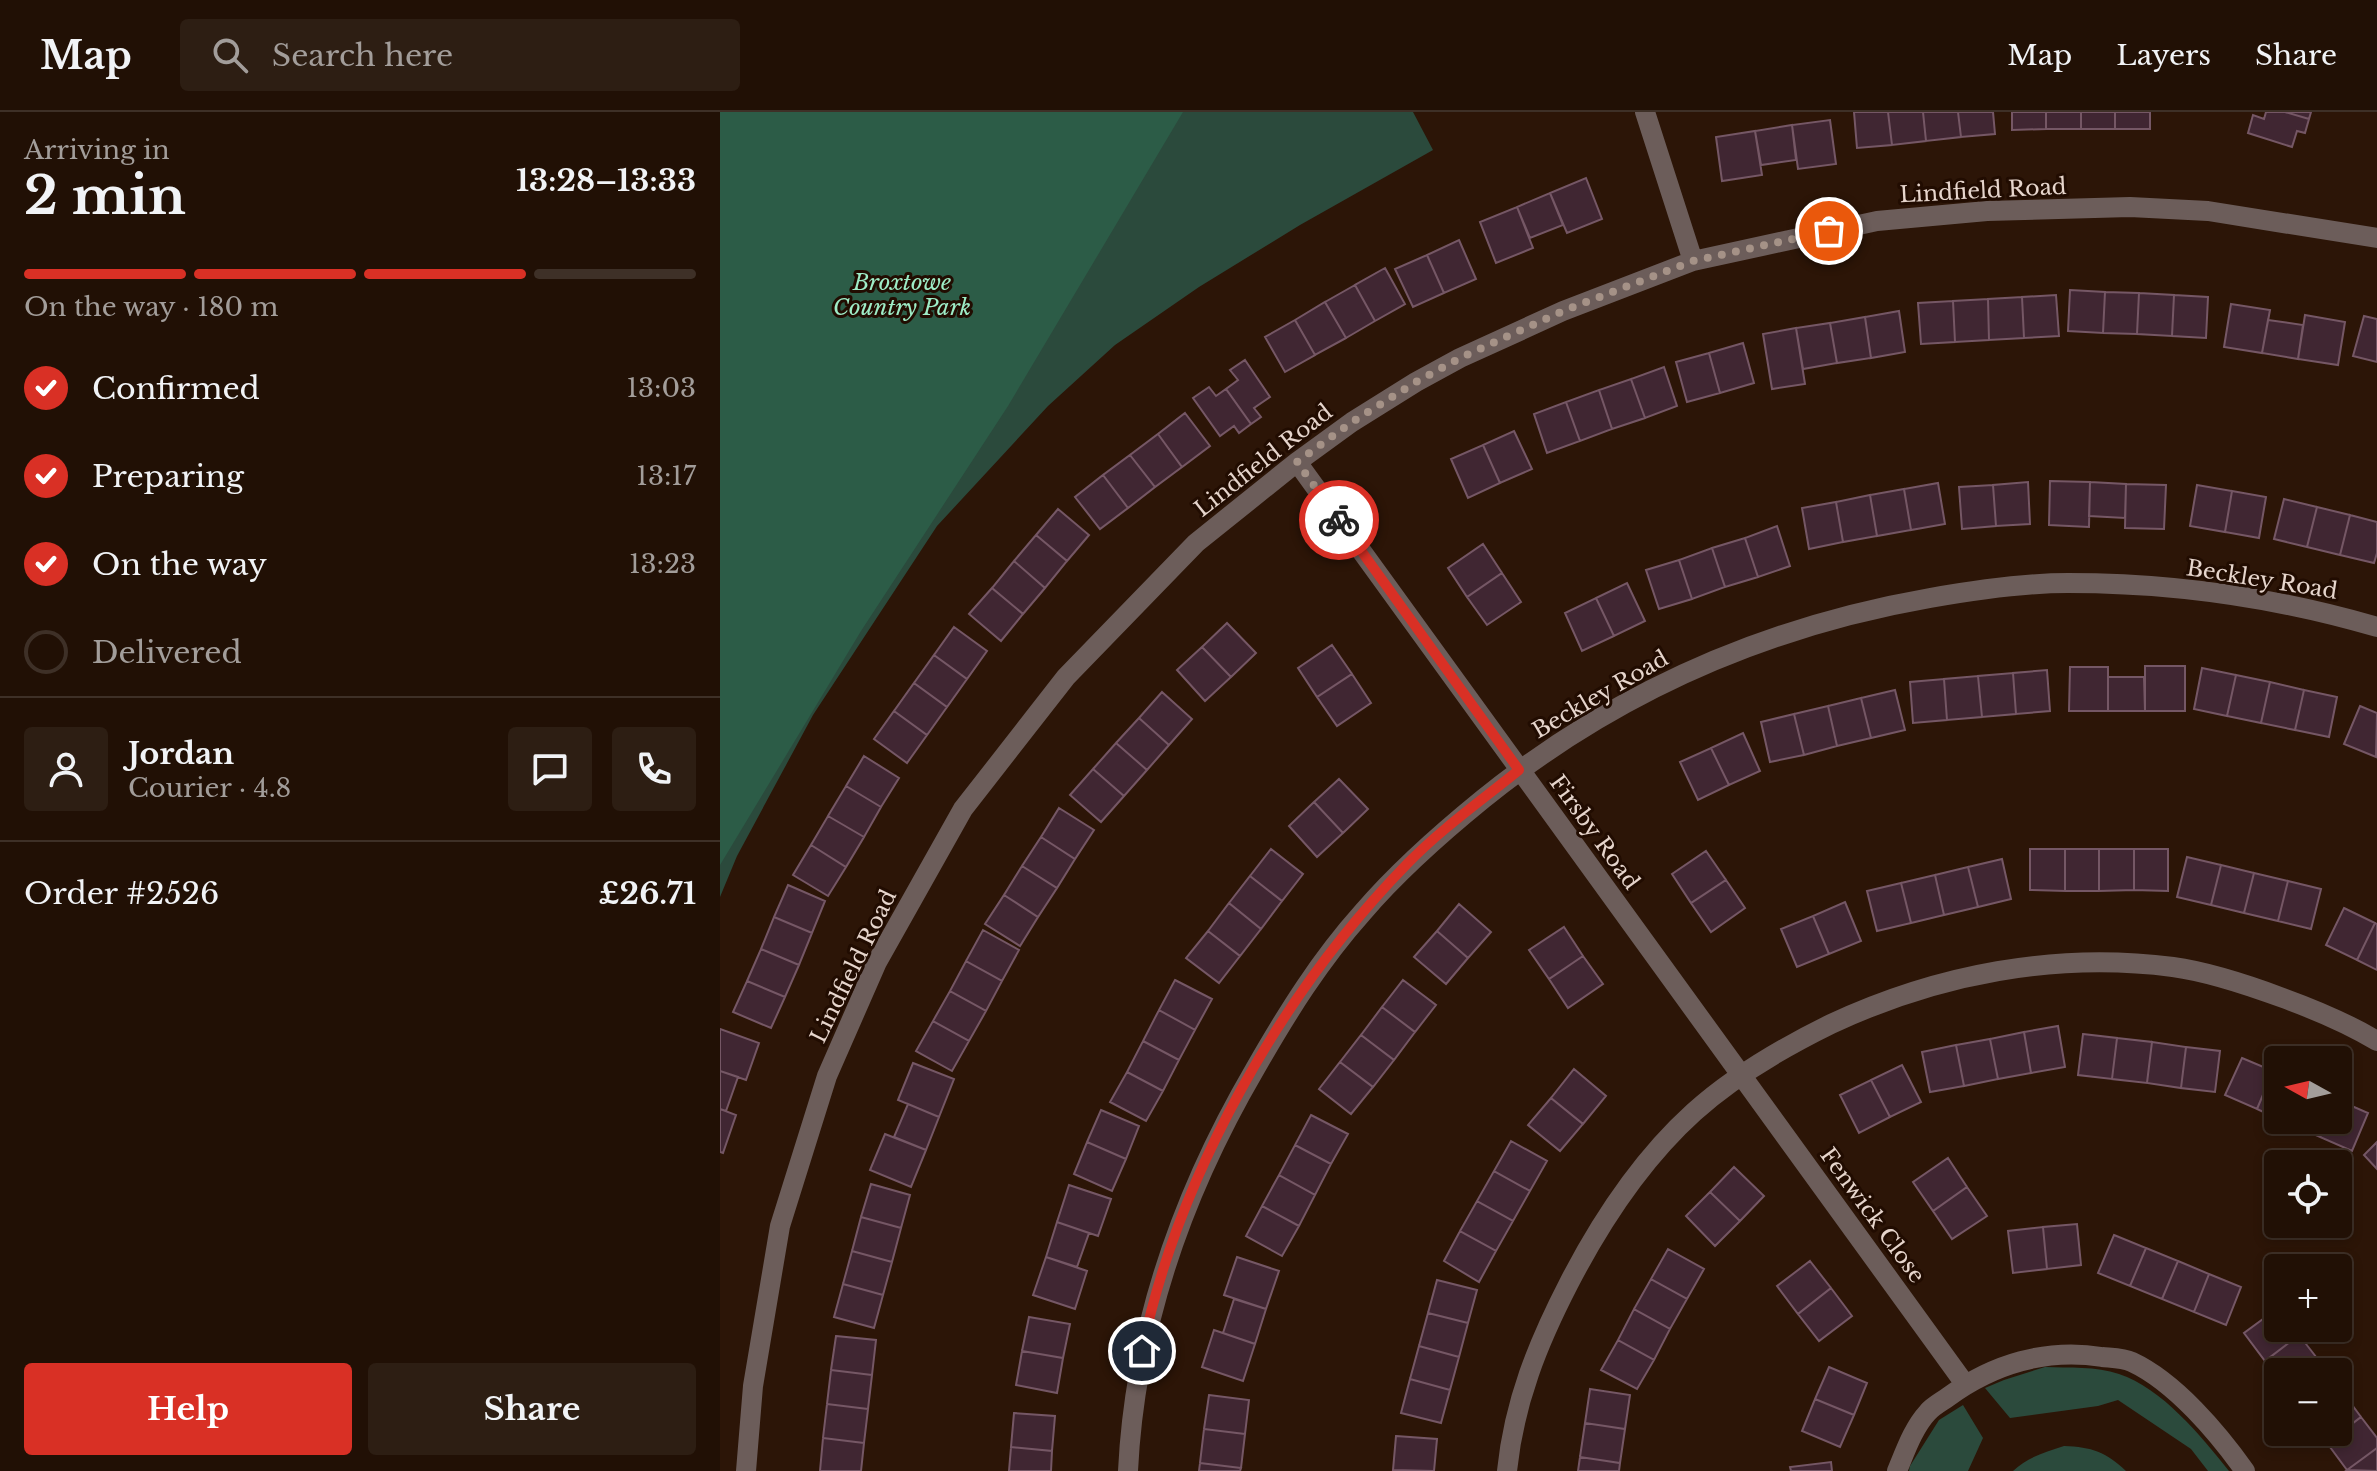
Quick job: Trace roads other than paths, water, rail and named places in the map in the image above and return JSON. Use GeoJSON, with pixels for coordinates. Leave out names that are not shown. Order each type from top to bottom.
{"type":"FeatureCollection","features":[{"type":"Feature","properties":{"kind":"street"},"geometry":{"type":"LineString","coordinates":[[1645,112],[1693,261]]}},
{"type":"Feature","properties":{"kind":"street","name":"Lindfield Road"},"geometry":{"type":"LineString","coordinates":[[746,1471],[753,1386],[780,1226],[827,1076],[877,962],[963,809],[1066,677],[1196,543],[1297,462],[1403,390],[1460,358],[1563,311],[1693,261],[1877,221],[1987,211],[2130,207],[2208,211],[2377,238]]}},
{"type":"Feature","properties":{"kind":"street","name":"Firsby Road"},"geometry":{"type":"LineString","coordinates":[[1297,462],[1742,1074]]}},
{"type":"Feature","properties":{"kind":"street","name":"Beckley Road"},"geometry":{"type":"LineString","coordinates":[[1128,1471],[1137,1380],[1152,1308],[1191,1193],[1241,1093],[1291,1006],[1363,911],[1410,861],[1519,770],[1575,731],[1643,693],[1712,661],[1776,637],[1862,611],[1962,593],[2065,583],[2182,589],[2263,601],[2377,627]]}},
{"type":"Feature","properties":{"kind":"street"},"geometry":{"type":"LineString","coordinates":[[1507,1471],[1521,1398],[1543,1333],[1612,1208],[1663,1144],[1694,1112],[1742,1074],[1804,1037],[1861,1010],[1956,978],[2005,969],[2114,963],[2175,968],[2228,980],[2318,1011],[2377,1041]]}},
{"type":"Feature","properties":{"kind":"street","name":"Fenwick Close"},"geometry":{"type":"LineString","coordinates":[[1742,1074],[1965,1384]]}},
{"type":"Feature","properties":{"kind":"street"},"geometry":{"type":"LineString","coordinates":[[1897,1471],[1911,1439],[1928,1412],[1965,1384],[2001,1366],[2059,1354],[2130,1361],[2163,1382],[2196,1413],[2245,1471]]}},
{"type":"Feature","properties":{"kind":"park label","name":"Broxtowe Country Park"},"geometry":{"type":"Point","coordinates":[902,294]}}]}
